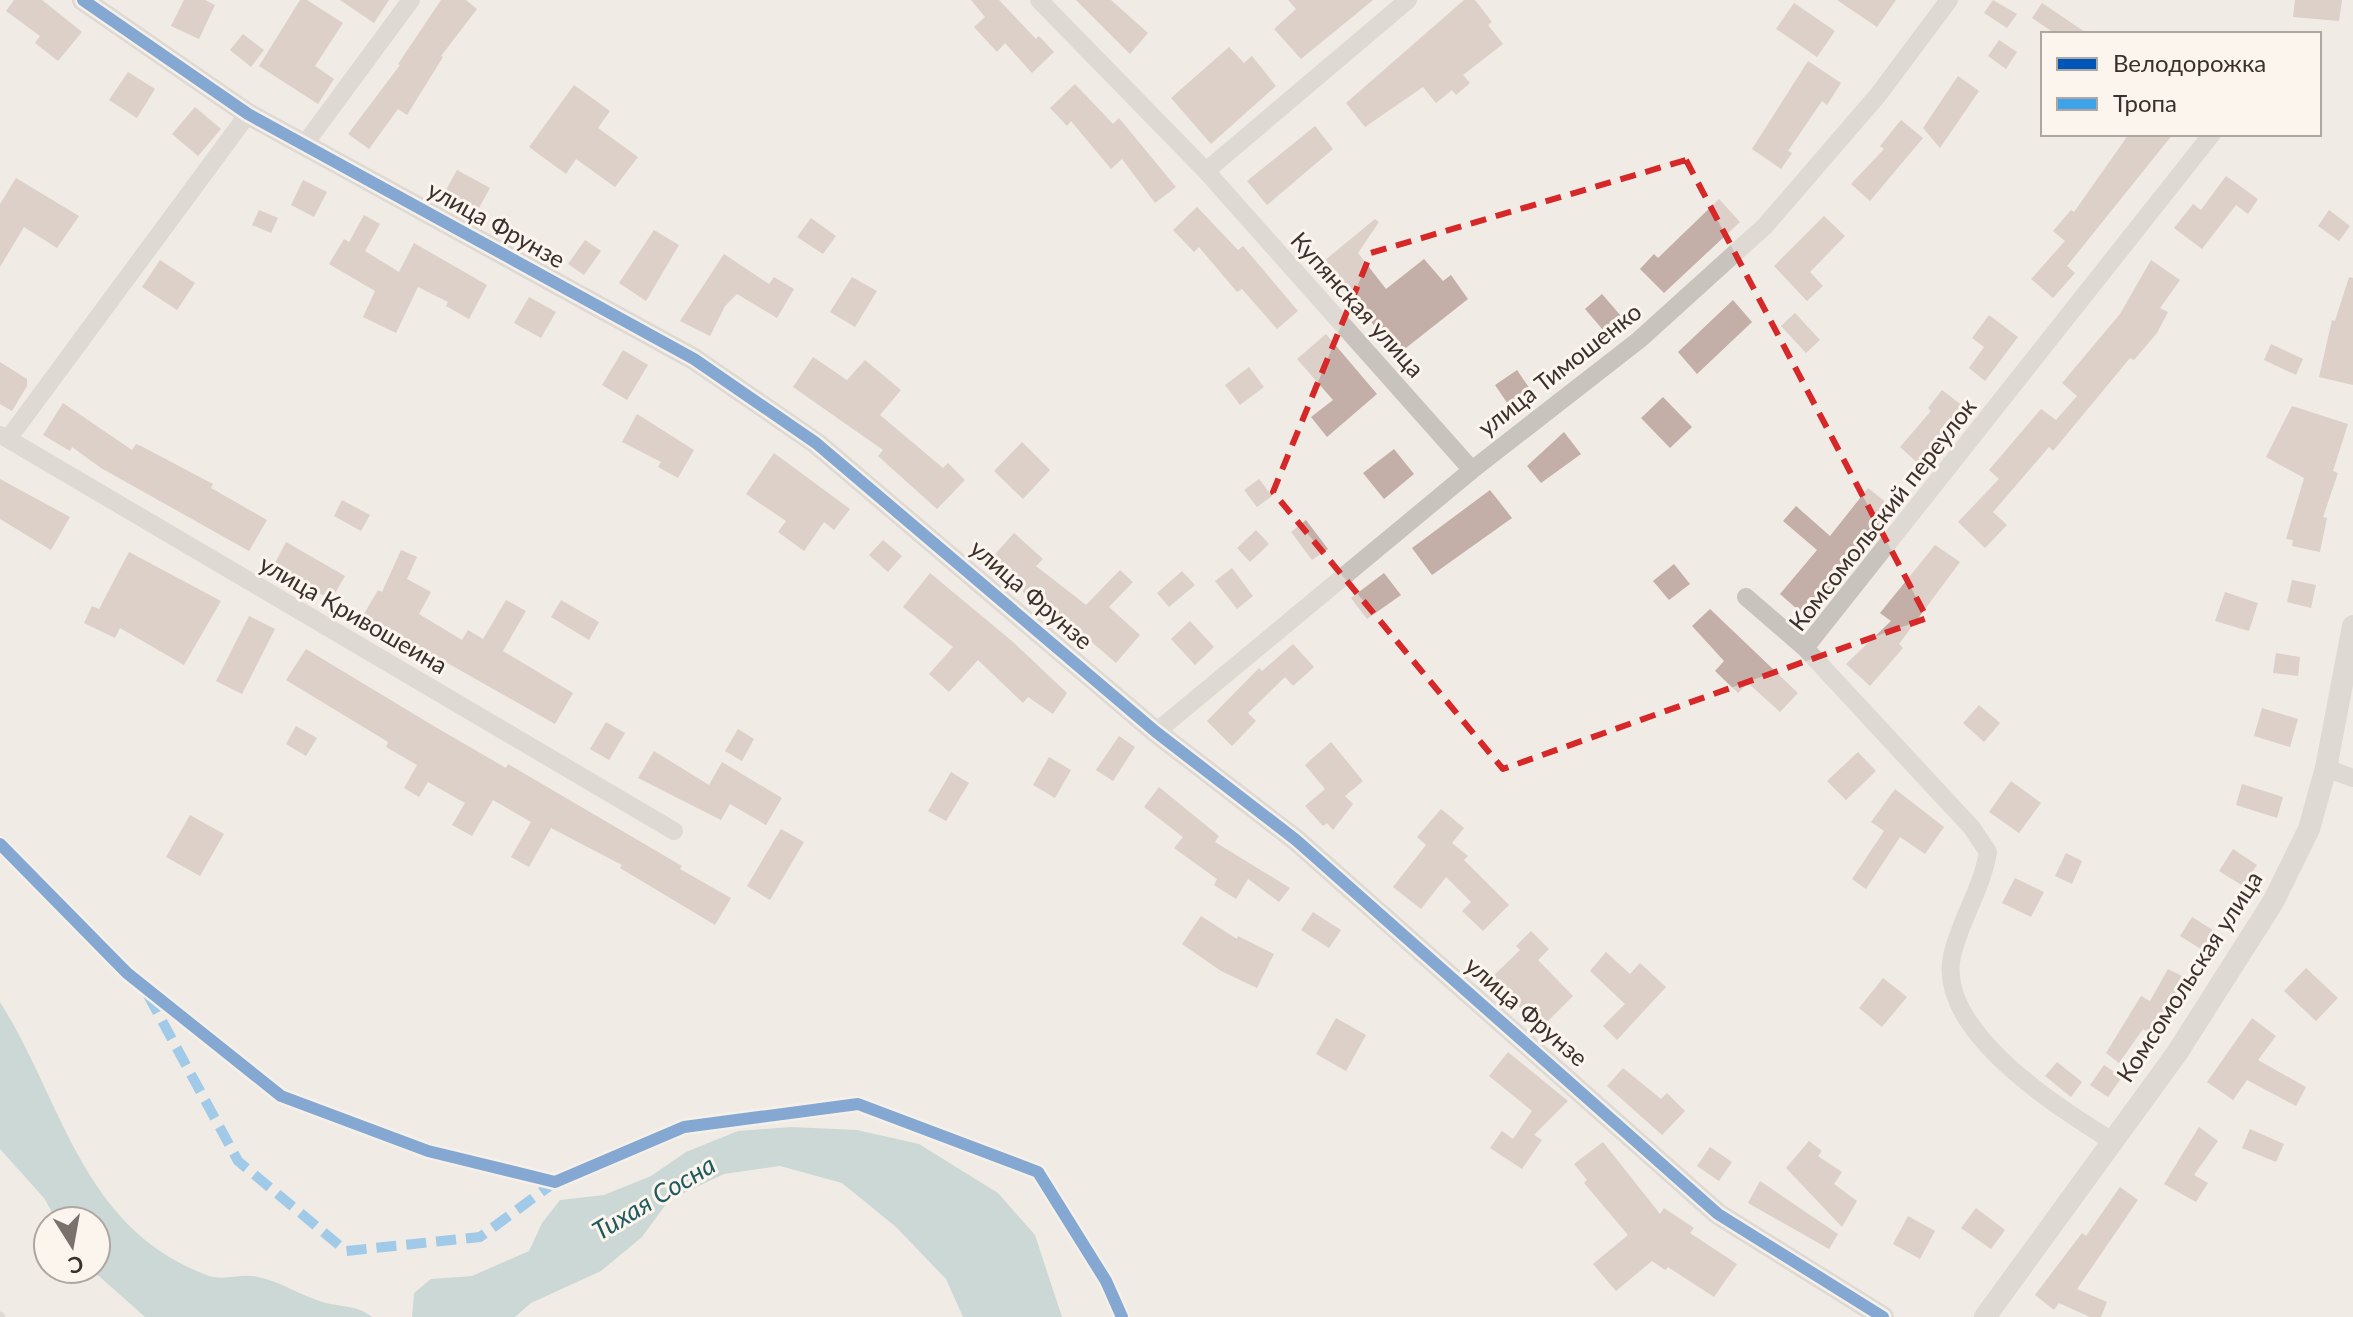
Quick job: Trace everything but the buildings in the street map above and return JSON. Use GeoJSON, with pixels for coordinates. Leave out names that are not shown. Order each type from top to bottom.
{"type":"FeatureCollection","features":[{"type":"Feature","properties":{"kind":"street","name":"улица Фрунзе"},"geometry":{"type":"LineString","coordinates":[[83,0],[248,114],[694,359],[816,443],[1156,732],[1296,840],[1718,1214],[1883,1317]]}},
{"type":"Feature","properties":{"kind":"street"},"geometry":{"type":"LineString","coordinates":[[304,145],[411,0]]}},
{"type":"Feature","properties":{"kind":"street","name":"Купянская улица"},"geometry":{"type":"LineString","coordinates":[[1039,0],[1206,171],[1472,470]]}},
{"type":"Feature","properties":{"kind":"street"},"geometry":{"type":"LineString","coordinates":[[1206,171],[1408,0]]}},
{"type":"Feature","properties":{"kind":"street","name":"улица Тимошенко"},"geometry":{"type":"LineString","coordinates":[[1156,732],[1472,470],[1639,340],[1765,226],[1878,95],[1949,0]]}},
{"type":"Feature","properties":{"kind":"street","name":"улица Кривошеина"},"geometry":{"type":"LineString","coordinates":[[248,114],[4,437],[674,831]]}},
{"type":"Feature","properties":{"kind":"street","name":"Комсомольский переулок"},"geometry":{"type":"LineString","coordinates":[[2112,1141],[2060,1108],[2009,1067],[1973,1029],[1951,985],[1952,956],[1983,880],[1988,852],[1972,828],[1805,648],[2210,136]]}},
{"type":"Feature","properties":{"kind":"street"},"geometry":{"type":"LineString","coordinates":[[1746,597],[1805,648]]}},
{"type":"Feature","properties":{"kind":"street","name":"Комсомольская улица"},"geometry":{"type":"LineString","coordinates":[[1985,1317],[2177,1053],[2273,902],[2309,829],[2326,768],[2353,626]]}},
{"type":"Feature","properties":{"kind":"street"},"geometry":{"type":"LineString","coordinates":[[2326,768],[2353,778]]}},
{"type":"Feature","properties":{"kind":"highlighted area"},"geometry":{"type":"Polygon","coordinates":[[[1686,160],[1927,618],[1503,769],[1273,492],[1371,253],[1686,160]]]}},
{"type":"Feature","properties":{"kind":"water"},"geometry":{"type":"Polygon","coordinates":[[[0,1002],[80,1159],[111,1205],[48,1205],[0,1149],[0,1002]]]}},
{"type":"Feature","properties":{"kind":"water","name":"Тихая Сосна"},"geometry":{"type":"Polygon","coordinates":[[[791,1127],[857,1130],[919,1144],[998,1193],[1035,1235],[1062,1317],[963,1317],[946,1279],[896,1227],[842,1183],[780,1166],[724,1174],[669,1200],[642,1237],[601,1271],[531,1303],[515,1317],[412,1317],[414,1293],[431,1279],[472,1276],[529,1251],[542,1223],[560,1200],[604,1195],[651,1176],[686,1152],[738,1131],[791,1127]]]}},
{"type":"Feature","properties":{"kind":"water"},"geometry":{"type":"Polygon","coordinates":[[[112,1206],[131,1228],[166,1255],[209,1276],[258,1277],[372,1317],[145,1317],[109,1285],[112,1285],[112,1206]]]}},
{"type":"Feature","properties":{"kind":"marked path"},"geometry":{"type":"LineString","coordinates":[[148,995],[238,1161],[346,1251],[480,1237],[555,1182]]}},
{"type":"Feature","properties":{"kind":"cycle path"},"geometry":{"type":"LineString","coordinates":[[83,0],[248,114],[694,359],[816,443],[1156,732],[1296,840],[1718,1214],[1883,1317]]}},
{"type":"Feature","properties":{"kind":"cycle path"},"geometry":{"type":"LineString","coordinates":[[0,844],[127,973],[281,1096],[428,1151],[555,1182],[684,1127],[858,1104],[1038,1172],[1106,1281],[1122,1317]]}}]}
